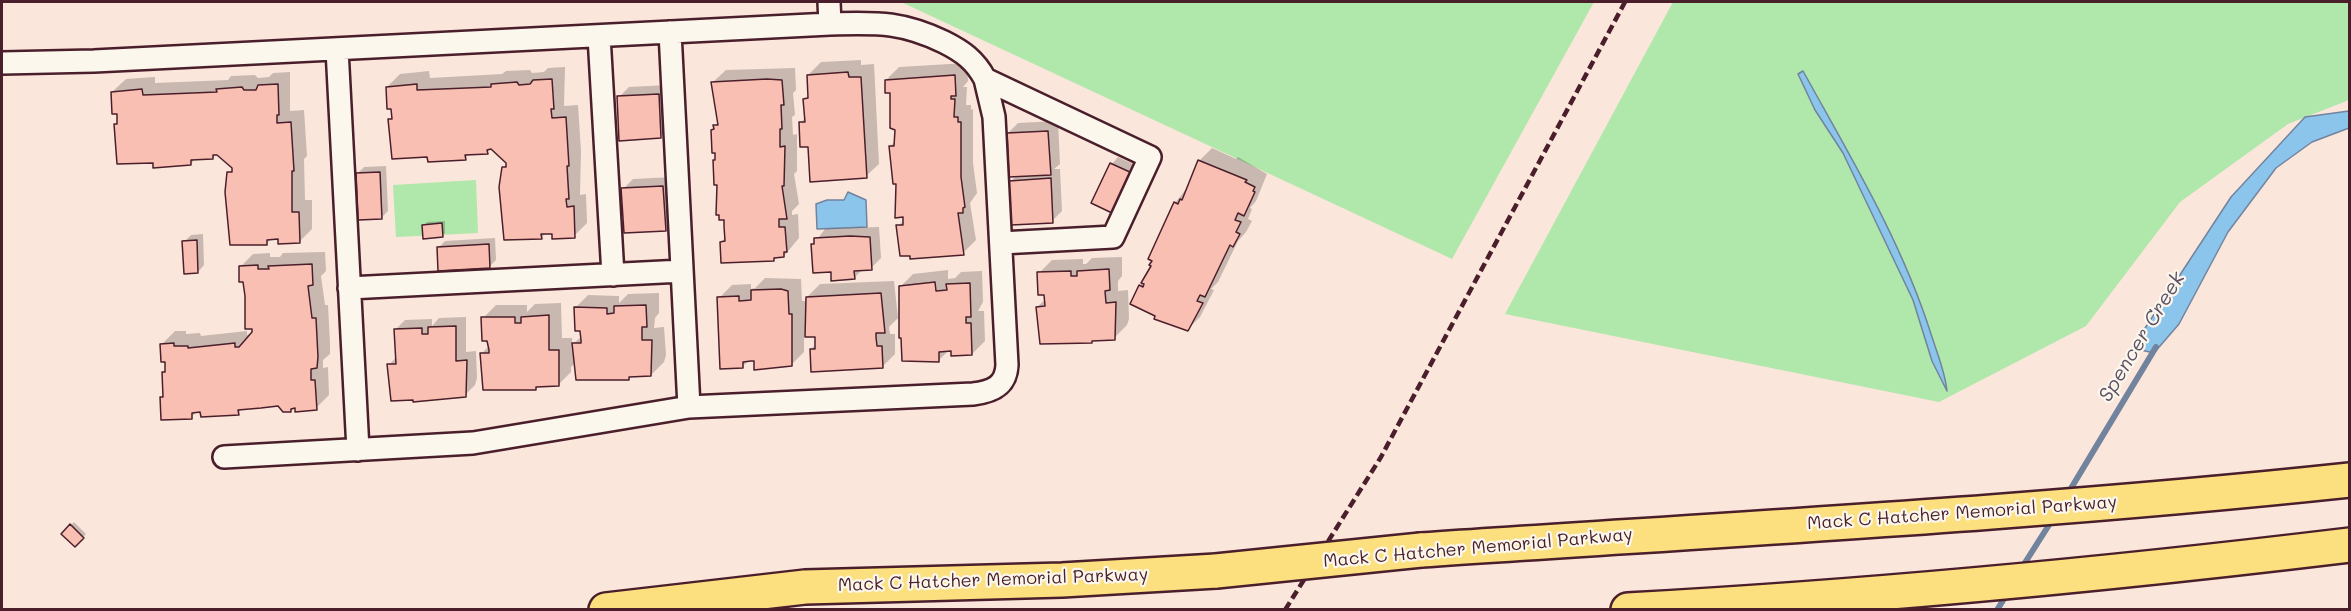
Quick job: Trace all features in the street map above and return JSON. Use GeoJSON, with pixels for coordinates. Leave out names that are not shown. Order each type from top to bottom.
{"type":"FeatureCollection","features":[{"type":"Feature","properties":{"kind":"highway","name":"Mack C Hatcher Memorial Parkway"},"geometry":{"type":"LineString","coordinates":[[606,609],[805,587],[1062,580],[1216,571],[1421,550],[1970,514],[2191,497],[2349,480]]}},
{"type":"Feature","properties":{"kind":"highway"},"geometry":{"type":"LineString","coordinates":[[1628,609],[1796,600],[2170,567],[2349,545]]}},
{"type":"Feature","properties":{"kind":"street"},"geometry":{"type":"LineString","coordinates":[[829,2],[830,24]]}},
{"type":"Feature","properties":{"kind":"street"},"geometry":{"type":"LineString","coordinates":[[2,63],[887,23],[917,29],[969,56],[985,79],[994,117],[1008,365],[1004,379],[993,390],[973,394],[689,407],[497,440],[224,457]]}},
{"type":"Feature","properties":{"kind":"street"},"geometry":{"type":"LineString","coordinates":[[670,32],[689,407]]}},
{"type":"Feature","properties":{"kind":"street"},"geometry":{"type":"LineString","coordinates":[[600,36],[613,275]]}},
{"type":"Feature","properties":{"kind":"street"},"geometry":{"type":"LineString","coordinates":[[337,49],[358,450]]}},
{"type":"Feature","properties":{"kind":"street"},"geometry":{"type":"LineString","coordinates":[[985,79],[1150,157],[1113,237],[1001,243]]}},
{"type":"Feature","properties":{"kind":"street"},"geometry":{"type":"LineString","coordinates":[[350,288],[682,271]]}},
{"type":"Feature","properties":{"kind":"green space"},"geometry":{"type":"Polygon","coordinates":[[[901,2],[1594,2],[1452,259],[901,2]]]}},
{"type":"Feature","properties":{"kind":"green space"},"geometry":{"type":"Polygon","coordinates":[[[1673,2],[2349,2],[2349,100],[2288,124],[2180,202],[2086,326],[1939,402],[1505,314],[1673,2]]]}},
{"type":"Feature","properties":{"kind":"green space"},"geometry":{"type":"Polygon","coordinates":[[[476,180],[478,233],[396,237],[393,185],[476,180]]]}},
{"type":"Feature","properties":{"kind":"water"},"geometry":{"type":"Polygon","coordinates":[[[1803,71],[1857,167],[1905,266],[1938,355],[1947,391],[1932,361],[1913,300],[1843,153],[1815,110],[1798,74],[1803,71]]]}},
{"type":"Feature","properties":{"kind":"water"},"geometry":{"type":"Polygon","coordinates":[[[2349,111],[2349,128],[2312,142],[2276,168],[2228,232],[2179,324],[2154,353],[2132,348],[2231,197],[2305,117],[2349,111]]]}},
{"type":"Feature","properties":{"kind":"water"},"geometry":{"type":"Polygon","coordinates":[[[848,192],[866,200],[867,227],[817,229],[816,204],[827,200],[844,200],[848,192]]]}},
{"type":"Feature","properties":{"kind":"building"},"geometry":{"type":"Polygon","coordinates":[[[848,72],[849,77],[861,77],[867,178],[810,182],[808,147],[800,147],[799,122],[805,122],[803,99],[808,98],[807,75],[848,72]]]}},
{"type":"Feature","properties":{"kind":"building"},"geometry":{"type":"Polygon","coordinates":[[[955,75],[956,96],[951,96],[951,99],[955,99],[954,117],[958,117],[958,122],[961,122],[961,177],[965,207],[963,213],[958,213],[964,255],[910,259],[910,256],[900,256],[896,225],[903,225],[903,217],[895,218],[896,184],[893,184],[889,146],[894,146],[895,130],[890,128],[890,93],[885,93],[885,80],[955,75]]]}},
{"type":"Feature","properties":{"kind":"building"},"geometry":{"type":"Polygon","coordinates":[[[552,79],[554,109],[551,109],[552,118],[566,117],[569,199],[566,199],[567,207],[574,206],[575,238],[552,239],[552,234],[541,234],[542,239],[504,240],[499,187],[502,167],[506,167],[506,163],[491,149],[487,150],[488,154],[465,155],[466,160],[428,162],[427,157],[392,159],[388,119],[392,119],[391,109],[387,109],[386,87],[417,84],[417,90],[491,87],[491,84],[517,82],[519,85],[530,84],[533,80],[552,79]]]}},
{"type":"Feature","properties":{"kind":"building"},"geometry":{"type":"Polygon","coordinates":[[[782,80],[784,105],[781,105],[780,147],[785,146],[784,186],[782,186],[787,219],[779,219],[779,227],[785,227],[787,252],[784,252],[784,257],[774,258],[774,261],[721,263],[720,242],[725,241],[724,220],[719,220],[719,215],[716,215],[717,185],[714,185],[715,153],[712,153],[711,130],[714,129],[713,125],[718,125],[711,82],[782,80]]]}},
{"type":"Feature","properties":{"kind":"building"},"geometry":{"type":"Polygon","coordinates":[[[278,84],[277,123],[291,122],[294,171],[292,171],[292,212],[299,212],[300,243],[278,244],[278,239],[267,240],[267,245],[230,245],[225,192],[227,172],[232,172],[232,168],[217,155],[213,155],[213,159],[191,160],[191,165],[153,168],[153,163],[117,164],[114,124],[117,124],[117,114],[112,114],[111,92],[142,89],[143,95],[217,92],[216,89],[242,87],[244,90],[256,90],[258,85],[278,84]]]}},
{"type":"Feature","properties":{"kind":"building"},"geometry":{"type":"Polygon","coordinates":[[[659,94],[661,138],[619,141],[617,96],[659,94]]]}},
{"type":"Feature","properties":{"kind":"building"},"geometry":{"type":"Polygon","coordinates":[[[1048,131],[1051,175],[1009,177],[1007,133],[1048,131]]]}},
{"type":"Feature","properties":{"kind":"building"},"geometry":{"type":"Polygon","coordinates":[[[1198,160],[1247,180],[1245,182],[1255,187],[1253,191],[1255,192],[1244,216],[1238,213],[1235,220],[1241,222],[1236,232],[1240,234],[1233,247],[1230,245],[1205,297],[1200,295],[1197,301],[1203,303],[1188,331],[1154,319],[1155,316],[1130,304],[1139,285],[1143,287],[1144,284],[1141,283],[1152,261],[1148,259],[1174,202],[1178,204],[1180,199],[1182,200],[1198,160]]]}},
{"type":"Feature","properties":{"kind":"building"},"geometry":{"type":"Polygon","coordinates":[[[1110,163],[1132,173],[1112,213],[1091,203],[1110,163]]]}},
{"type":"Feature","properties":{"kind":"building"},"geometry":{"type":"Polygon","coordinates":[[[380,172],[382,219],[358,220],[356,173],[380,172]]]}},
{"type":"Feature","properties":{"kind":"building"},"geometry":{"type":"Polygon","coordinates":[[[1051,178],[1053,223],[1011,225],[1009,181],[1051,178]]]}},
{"type":"Feature","properties":{"kind":"building"},"geometry":{"type":"Polygon","coordinates":[[[663,186],[666,231],[624,233],[621,188],[663,186]]]}},
{"type":"Feature","properties":{"kind":"building"},"geometry":{"type":"Polygon","coordinates":[[[442,223],[443,237],[423,239],[422,225],[442,223]]]}},
{"type":"Feature","properties":{"kind":"building"},"geometry":{"type":"Polygon","coordinates":[[[870,237],[872,270],[854,271],[855,279],[831,281],[831,272],[813,273],[811,244],[814,244],[814,238],[870,237]]]}},
{"type":"Feature","properties":{"kind":"building"},"geometry":{"type":"Polygon","coordinates":[[[197,240],[198,273],[184,274],[182,241],[197,240]]]}},
{"type":"Feature","properties":{"kind":"building"},"geometry":{"type":"Polygon","coordinates":[[[489,244],[490,268],[438,271],[437,247],[489,244]]]}},
{"type":"Feature","properties":{"kind":"building"},"geometry":{"type":"Polygon","coordinates":[[[312,264],[313,285],[308,286],[312,318],[316,318],[318,357],[317,368],[311,369],[311,380],[315,380],[317,410],[295,412],[295,408],[291,409],[291,412],[283,412],[278,406],[238,410],[239,415],[201,417],[200,412],[192,413],[192,419],[161,420],[160,397],[163,397],[162,372],[165,372],[165,362],[161,362],[160,344],[174,343],[174,346],[188,346],[188,348],[235,343],[235,347],[239,347],[252,329],[245,329],[245,296],[243,282],[239,282],[239,266],[258,265],[258,269],[269,269],[268,266],[312,264]]]}},
{"type":"Feature","properties":{"kind":"building"},"geometry":{"type":"Polygon","coordinates":[[[1109,269],[1110,290],[1105,291],[1106,303],[1116,302],[1115,340],[1040,344],[1036,307],[1045,306],[1044,295],[1038,295],[1037,272],[1071,271],[1071,276],[1077,276],[1077,271],[1109,269]]]}},
{"type":"Feature","properties":{"kind":"building"},"geometry":{"type":"Polygon","coordinates":[[[935,282],[936,291],[947,290],[946,284],[970,283],[971,317],[966,317],[966,323],[971,323],[972,355],[951,356],[951,351],[939,352],[939,362],[902,361],[901,338],[899,338],[899,286],[935,282]]]}},
{"type":"Feature","properties":{"kind":"building"},"geometry":{"type":"Polygon","coordinates":[[[781,289],[788,291],[789,314],[792,314],[792,366],[754,370],[754,361],[751,361],[743,362],[743,368],[720,369],[717,297],[739,296],[739,301],[751,300],[751,290],[781,289]]]}},
{"type":"Feature","properties":{"kind":"building"},"geometry":{"type":"Polygon","coordinates":[[[881,293],[885,333],[876,333],[876,337],[877,346],[882,346],[883,368],[811,372],[810,349],[815,349],[815,337],[805,337],[806,297],[881,293]]]}},
{"type":"Feature","properties":{"kind":"building"},"geometry":{"type":"Polygon","coordinates":[[[646,305],[647,327],[642,327],[642,340],[652,340],[651,376],[629,377],[629,380],[576,380],[572,343],[581,343],[581,340],[580,331],[575,331],[574,307],[607,308],[607,314],[614,313],[614,306],[646,305]]]}},
{"type":"Feature","properties":{"kind":"building"},"geometry":{"type":"Polygon","coordinates":[[[549,315],[549,350],[559,350],[559,386],[536,387],[536,390],[483,390],[480,353],[489,353],[489,350],[487,341],[482,341],[481,317],[515,317],[515,323],[521,323],[521,317],[549,315]]]}},
{"type":"Feature","properties":{"kind":"building"},"geometry":{"type":"Polygon","coordinates":[[[456,326],[456,361],[467,360],[466,397],[413,402],[413,400],[391,401],[387,364],[396,364],[394,329],[422,328],[422,334],[428,334],[428,327],[456,326]]]}},
{"type":"Feature","properties":{"kind":"building"},"geometry":{"type":"Polygon","coordinates":[[[70,524],[84,538],[75,547],[61,534],[70,524]]]}},
{"type":"Feature","properties":{"kind":"waterway","name":"Spencer Creek"},"geometry":{"type":"LineString","coordinates":[[2067,495],[2156,347]]}},
{"type":"Feature","properties":{"kind":"waterway","name":"Spencer Creek"},"geometry":{"type":"LineString","coordinates":[[2021,569],[2054,517]]}},
{"type":"Feature","properties":{"kind":"waterway","name":"Spencer Creek"},"geometry":{"type":"LineString","coordinates":[[1997,610],[2007,594]]}},
{"type":"Feature","properties":{"kind":"railway"},"geometry":{"type":"LineString","coordinates":[[1285,610],[1381,457],[1625,2]]}}]}
